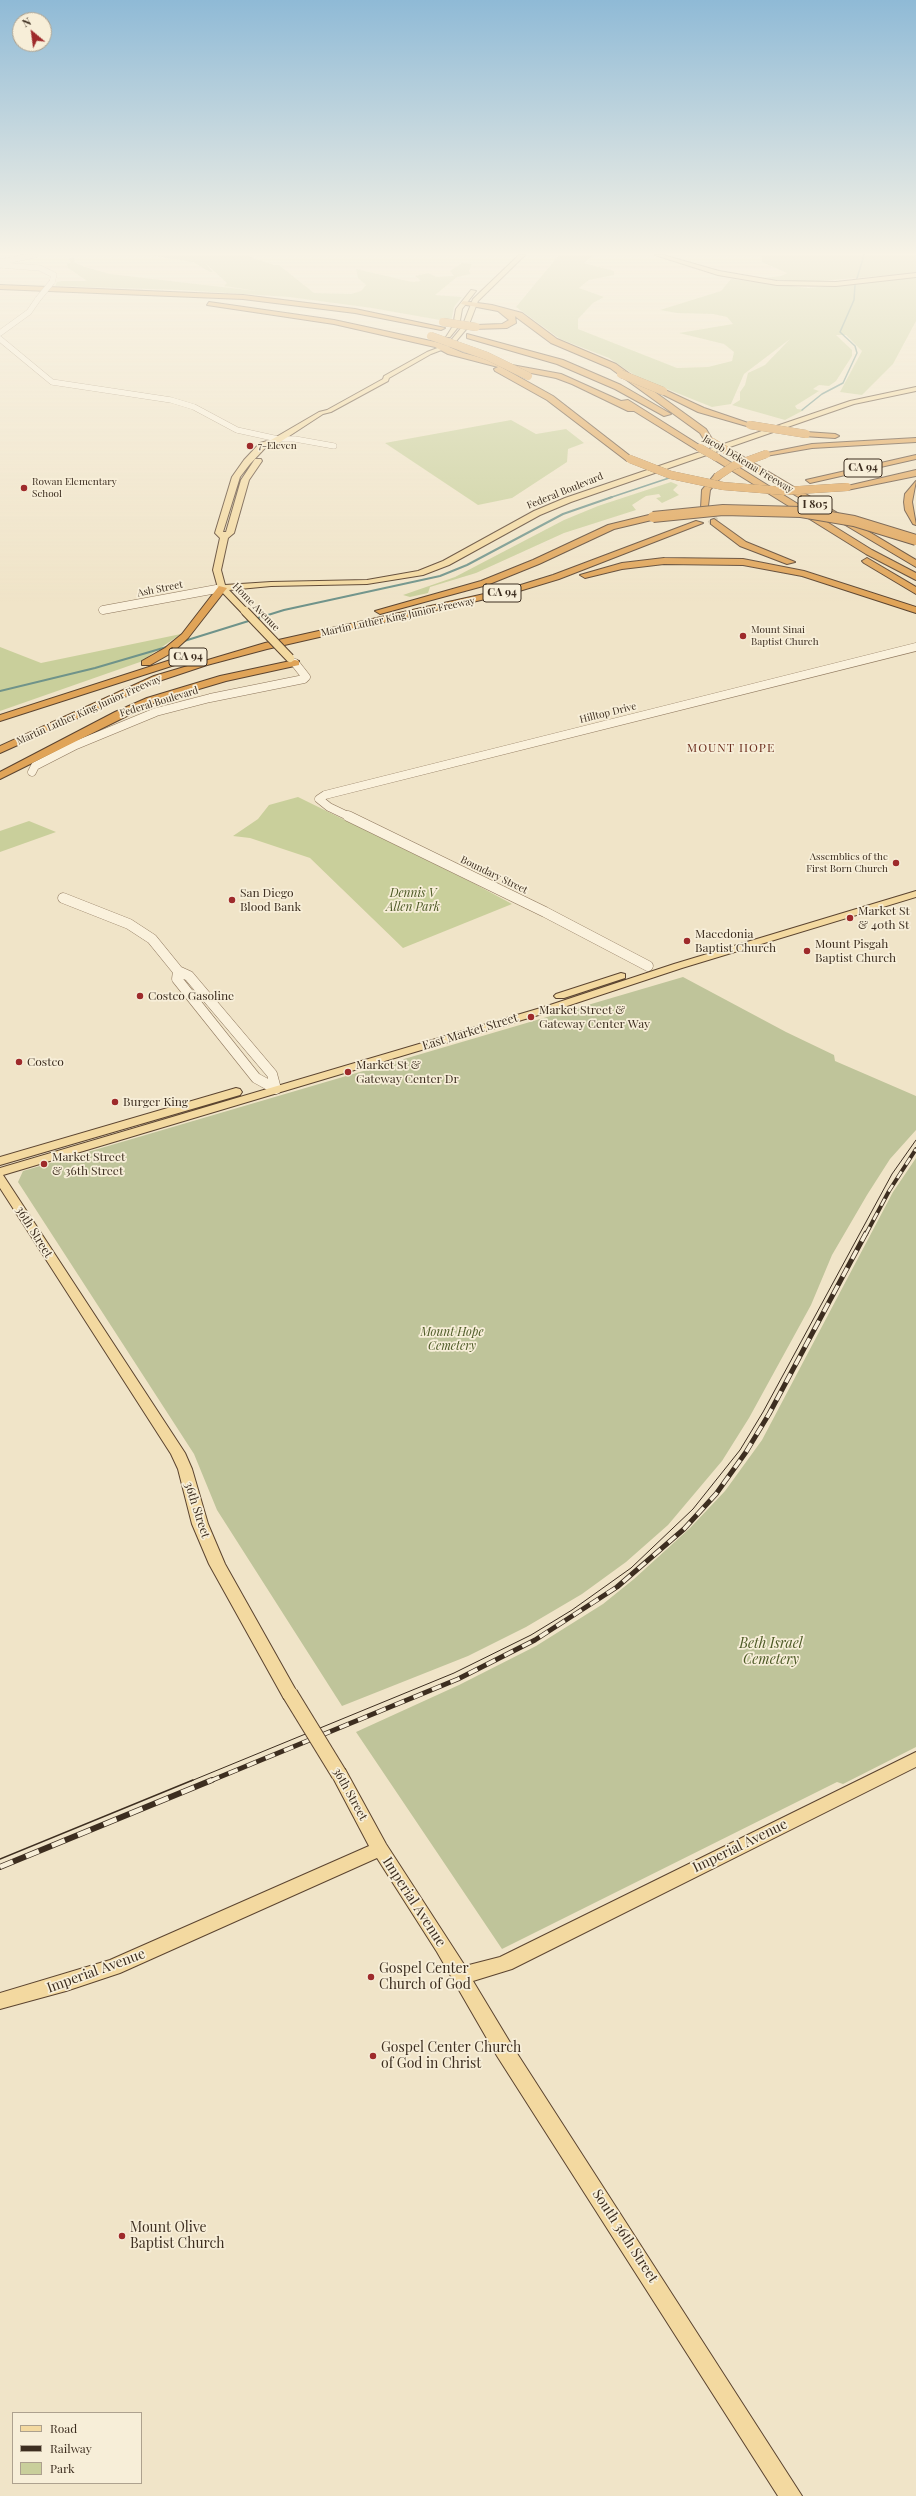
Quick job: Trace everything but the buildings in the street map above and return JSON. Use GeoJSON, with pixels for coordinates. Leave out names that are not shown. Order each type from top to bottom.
{"type":"FeatureCollection","features":[{"type":"Feature","properties":{"kind":"highway"},"geometry":{"type":"LineString","coordinates":[[502,371],[550,398],[630,459],[676,476],[723,486],[784,491],[847,487],[916,473]]}},
{"type":"Feature","properties":{"kind":"highway"},"geometry":{"type":"LineString","coordinates":[[519,371],[528,376],[563,400],[613,447]]}},
{"type":"Feature","properties":{"kind":"highway"},"geometry":{"type":"LineString","coordinates":[[532,371],[575,382],[662,425]]}},
{"type":"Feature","properties":{"kind":"highway","name":"Jacob Dekema Freeway"},"geometry":{"type":"LineString","coordinates":[[562,371],[615,396],[817,520],[916,577]]}},
{"type":"Feature","properties":{"kind":"highway","name":"Jacob Dekema Freeway"},"geometry":{"type":"LineString","coordinates":[[583,371],[660,410],[916,563]]}},
{"type":"Feature","properties":{"kind":"highway"},"geometry":{"type":"LineString","coordinates":[[614,371],[663,391],[701,410],[750,425],[806,434],[865,438],[916,438]]}},
{"type":"Feature","properties":{"kind":"highway"},"geometry":{"type":"LineString","coordinates":[[622,371],[703,430],[710,441]]}},
{"type":"Feature","properties":{"kind":"highway"},"geometry":{"type":"LineString","coordinates":[[704,506],[706,490],[718,476],[738,464],[766,454],[812,446],[916,438]]}},
{"type":"Feature","properties":{"kind":"highway","name":"CA 94"},"geometry":{"type":"LineString","coordinates":[[746,496],[810,480],[916,457]]}},
{"type":"Feature","properties":{"kind":"highway","name":"Martin Luther King Junior Freeway"},"geometry":{"type":"LineString","coordinates":[[0,750],[158,678],[233,654],[514,590],[556,577],[699,523],[819,486],[916,464]]}},
{"type":"Feature","properties":{"kind":"highway"},"geometry":{"type":"LineString","coordinates":[[916,484],[909,494],[908,502],[909,510],[916,522]]}},
{"type":"Feature","properties":{"kind":"highway"},"geometry":{"type":"LineString","coordinates":[[560,565],[733,501]]}},
{"type":"Feature","properties":{"kind":"highway"},"geometry":{"type":"LineString","coordinates":[[380,611],[484,583],[536,562],[611,527],[653,517],[724,510],[801,512],[854,521],[916,540]]}},
{"type":"Feature","properties":{"kind":"highway"},"geometry":{"type":"LineString","coordinates":[[817,520],[824,530],[876,567],[916,591]]}},
{"type":"Feature","properties":{"kind":"highway"},"geometry":{"type":"LineString","coordinates":[[714,522],[734,539],[756,550],[916,609]]}},
{"type":"Feature","properties":{"kind":"highway"},"geometry":{"type":"LineString","coordinates":[[297,639],[490,601],[609,568],[664,560],[723,561],[781,568],[813,576],[916,609]]}},
{"type":"Feature","properties":{"kind":"highway","name":"Martin Luther King Junior Freeway"},"geometry":{"type":"LineString","coordinates":[[0,717],[216,649],[486,588],[548,569]]}},
{"type":"Feature","properties":{"kind":"highway"},"geometry":{"type":"LineString","coordinates":[[0,717],[153,659],[169,650],[187,635],[222,588]]}},
{"type":"Feature","properties":{"kind":"highway"},"geometry":{"type":"LineString","coordinates":[[0,776],[119,714],[151,700],[208,682],[293,660]]}},
{"type":"Feature","properties":{"kind":"highway"},"geometry":{"type":"LineString","coordinates":[[0,766],[90,724],[119,714]]}},
{"type":"Feature","properties":{"kind":"highway"},"geometry":{"type":"LineString","coordinates":[[0,754],[49,728]]}},
{"type":"Feature","properties":{"kind":"main road","name":"Home Avenue"},"geometry":{"type":"LineString","coordinates":[[293,660],[222,588],[217,570],[224,537],[219,533],[239,472],[263,445],[276,440],[321,413],[322,408],[378,378],[386,378],[397,371]]}},
{"type":"Feature","properties":{"kind":"main road","name":"Federal Boulevard"},"geometry":{"type":"LineString","coordinates":[[222,588],[271,584],[367,582],[420,573],[446,563],[537,513],[568,500],[852,402],[916,389]]}},
{"type":"Feature","properties":{"kind":"main road","name":"East Market Street"},"geometry":{"type":"LineString","coordinates":[[0,1172],[272,1084],[544,1001],[648,966],[916,885]]}},
{"type":"Feature","properties":{"kind":"main road","name":"East Market Street"},"geometry":{"type":"LineString","coordinates":[[0,1161],[272,1084],[564,1004],[678,966],[916,894]]}},
{"type":"Feature","properties":{"kind":"main road"},"geometry":{"type":"LineString","coordinates":[[564,1004],[579,996],[641,974],[648,966]]}},
{"type":"Feature","properties":{"kind":"main road","name":"36th Street"},"geometry":{"type":"LineString","coordinates":[[0,1178],[178,1453],[185,1469],[200,1524],[217,1564],[290,1694],[339,1774],[380,1849]]}},
{"type":"Feature","properties":{"kind":"main road","name":"Imperial Avenue"},"geometry":{"type":"LineString","coordinates":[[0,2001],[66,1983],[114,1967],[380,1849],[460,1975],[487,1970],[506,1963],[916,1759]]}},
{"type":"Feature","properties":{"kind":"main road","name":"South 36th Street"},"geometry":{"type":"LineString","coordinates":[[460,1975],[504,2050],[791,2496]]}},
{"type":"Feature","properties":{"kind":"street"},"geometry":{"type":"LineString","coordinates":[[39,371],[52,382],[182,402],[237,430],[276,440],[295,438],[334,446],[292,441],[289,439]]}},
{"type":"Feature","properties":{"kind":"street","name":"Ash Street"},"geometry":{"type":"LineString","coordinates":[[103,610],[222,588]]}},
{"type":"Feature","properties":{"kind":"street","name":"Hilltop Drive"},"geometry":{"type":"LineString","coordinates":[[329,806],[321,802],[319,799],[321,796],[916,647]]}},
{"type":"Feature","properties":{"kind":"street","name":"Home Avenue"},"geometry":{"type":"LineString","coordinates":[[293,660],[306,677],[304,679]]}},
{"type":"Feature","properties":{"kind":"street","name":"Federal Boulevard"},"geometry":{"type":"LineString","coordinates":[[32,772],[35,766],[76,745],[150,714],[210,698],[304,679]]}},
{"type":"Feature","properties":{"kind":"street","name":"Boundary Street"},"geometry":{"type":"LineString","coordinates":[[329,806],[545,912],[648,966]]}},
{"type":"Feature","properties":{"kind":"street"},"geometry":{"type":"LineString","coordinates":[[63,898],[130,924],[152,939],[178,971],[190,976],[272,1074],[272,1084],[257,1078],[177,979],[178,971]]}},
{"type":"Feature","properties":{"kind":"green space"},"geometry":{"type":"Polygon","coordinates":[[[629,371],[747,371],[744,374],[731,404],[712,407],[637,377],[629,371]]]}},
{"type":"Feature","properties":{"kind":"green space"},"geometry":{"type":"Polygon","coordinates":[[[751,371],[842,371],[836,381],[829,386],[819,385],[813,389],[819,391],[795,406],[797,409],[804,410],[785,420],[732,405],[740,400],[740,392],[745,385],[748,373],[751,371]]]}},
{"type":"Feature","properties":{"kind":"green space"},"geometry":{"type":"Polygon","coordinates":[[[851,371],[886,371],[862,395],[840,392],[851,371]]]}},
{"type":"Feature","properties":{"kind":"green space"},"geometry":{"type":"Polygon","coordinates":[[[511,420],[536,434],[566,429],[584,443],[568,449],[567,462],[512,498],[478,505],[385,443],[511,420]]]}},
{"type":"Feature","properties":{"kind":"green space"},"geometry":{"type":"Polygon","coordinates":[[[671,482],[678,485],[673,490],[679,495],[662,503],[656,498],[661,497],[659,494],[646,496],[632,505],[636,510],[564,533],[476,573],[430,587],[428,593],[410,597],[403,595],[455,577],[564,520],[598,506],[671,482]]]}},
{"type":"Feature","properties":{"kind":"green space"},"geometry":{"type":"Polygon","coordinates":[[[181,634],[140,662],[0,711],[0,647],[41,663],[181,634]]]}},
{"type":"Feature","properties":{"kind":"green space","name":"Dennis V Allen Park"},"geometry":{"type":"Polygon","coordinates":[[[298,797],[473,883],[512,904],[403,948],[310,858],[250,838],[233,836],[258,819],[269,805],[298,797]]]}},
{"type":"Feature","properties":{"kind":"green space"},"geometry":{"type":"Polygon","coordinates":[[[29,821],[56,832],[0,852],[0,831],[29,821]]]}},
{"type":"Feature","properties":{"kind":"green space","name":"Mount Hope Cemetery"},"geometry":{"type":"Polygon","coordinates":[[[683,977],[786,1032],[834,1055],[835,1061],[916,1096],[916,1130],[890,1159],[832,1255],[811,1305],[749,1418],[722,1461],[668,1525],[626,1562],[582,1594],[526,1627],[468,1656],[342,1706],[217,1510],[194,1454],[18,1182],[23,1171],[683,977]]]}},
{"type":"Feature","properties":{"kind":"green space","name":"Beth Israel Cemetery"},"geometry":{"type":"Polygon","coordinates":[[[916,1158],[916,1747],[843,1784],[837,1782],[502,1949],[356,1732],[459,1685],[536,1646],[603,1604],[634,1579],[690,1528],[725,1491],[762,1440],[893,1192],[916,1158]]]}},
{"type":"Feature","properties":{"kind":"waterway"},"geometry":{"type":"LineString","coordinates":[[802,410],[822,394],[843,383],[848,371]]}},
{"type":"Feature","properties":{"kind":"waterway"},"geometry":{"type":"LineString","coordinates":[[612,497],[672,477]]}},
{"type":"Feature","properties":{"kind":"waterway"},"geometry":{"type":"LineString","coordinates":[[181,642],[284,610],[440,576],[467,565],[563,514],[612,497]]}},
{"type":"Feature","properties":{"kind":"waterway"},"geometry":{"type":"LineString","coordinates":[[0,691],[95,668],[170,646]]}},
{"type":"Feature","properties":{"kind":"tunnel"},"geometry":{"type":"LineString","coordinates":[[704,506],[714,522]]}},
{"type":"Feature","properties":{"kind":"tram line"},"geometry":{"type":"LineString","coordinates":[[191,1781],[454,1673],[531,1635],[572,1610],[631,1568],[693,1509],[740,1450],[763,1412],[892,1174],[916,1140]]}},
{"type":"Feature","properties":{"kind":"tram line"},"geometry":{"type":"LineString","coordinates":[[0,1859],[193,1780]]}},
{"type":"Feature","properties":{"kind":"railway"},"geometry":{"type":"LineString","coordinates":[[866,1234],[889,1191],[916,1149]]}},
{"type":"Feature","properties":{"kind":"railway"},"geometry":{"type":"LineString","coordinates":[[210,1781],[458,1679],[535,1640],[617,1587],[684,1529],[716,1494],[746,1452],[769,1414],[866,1233]]}},
{"type":"Feature","properties":{"kind":"railway"},"geometry":{"type":"LineString","coordinates":[[0,1867],[212,1780]]}},
{"type":"Feature","properties":{"kind":"place","name":"7-Eleven"},"geometry":{"type":"Point","coordinates":[250,446]}},
{"type":"Feature","properties":{"kind":"place","name":"Rowan Elementary School"},"geometry":{"type":"Point","coordinates":[24,488]}},
{"type":"Feature","properties":{"kind":"place","name":"Mount Sinai Baptist Church"},"geometry":{"type":"Point","coordinates":[743,636]}},
{"type":"Feature","properties":{"kind":"place","name":"Assemblies of the First Born Church"},"geometry":{"type":"Point","coordinates":[896,863]}},
{"type":"Feature","properties":{"kind":"place","name":"San Diego Blood Bank"},"geometry":{"type":"Point","coordinates":[232,900]}},
{"type":"Feature","properties":{"kind":"place","name":"Market St & 40th St"},"geometry":{"type":"Point","coordinates":[850,918]}},
{"type":"Feature","properties":{"kind":"place","name":"Macedonia Baptist Church"},"geometry":{"type":"Point","coordinates":[687,941]}},
{"type":"Feature","properties":{"kind":"place","name":"Mount Pisgah Baptist Church"},"geometry":{"type":"Point","coordinates":[807,951]}},
{"type":"Feature","properties":{"kind":"place","name":"Costco Gasoline"},"geometry":{"type":"Point","coordinates":[140,996]}},
{"type":"Feature","properties":{"kind":"place","name":"Market Street & Gateway Center Way"},"geometry":{"type":"Point","coordinates":[531,1017]}},
{"type":"Feature","properties":{"kind":"place","name":"Costco"},"geometry":{"type":"Point","coordinates":[19,1062]}},
{"type":"Feature","properties":{"kind":"place","name":"Market St & Gateway Center Dr"},"geometry":{"type":"Point","coordinates":[348,1072]}},
{"type":"Feature","properties":{"kind":"place","name":"Burger King"},"geometry":{"type":"Point","coordinates":[115,1102]}},
{"type":"Feature","properties":{"kind":"place","name":"Market Street & 36th Street"},"geometry":{"type":"Point","coordinates":[44,1164]}},
{"type":"Feature","properties":{"kind":"place","name":"Gospel Center Church of God"},"geometry":{"type":"Point","coordinates":[371,1977]}},
{"type":"Feature","properties":{"kind":"place","name":"Gospel Center Church of God in Christ"},"geometry":{"type":"Point","coordinates":[373,2056]}},
{"type":"Feature","properties":{"kind":"place","name":"Mount Olive Baptist Church"},"geometry":{"type":"Point","coordinates":[122,2236]}},
{"type":"Feature","properties":{"kind":"district","name":"MOUNT HOPE"},"geometry":{"type":"Point","coordinates":[731,748]}}]}
